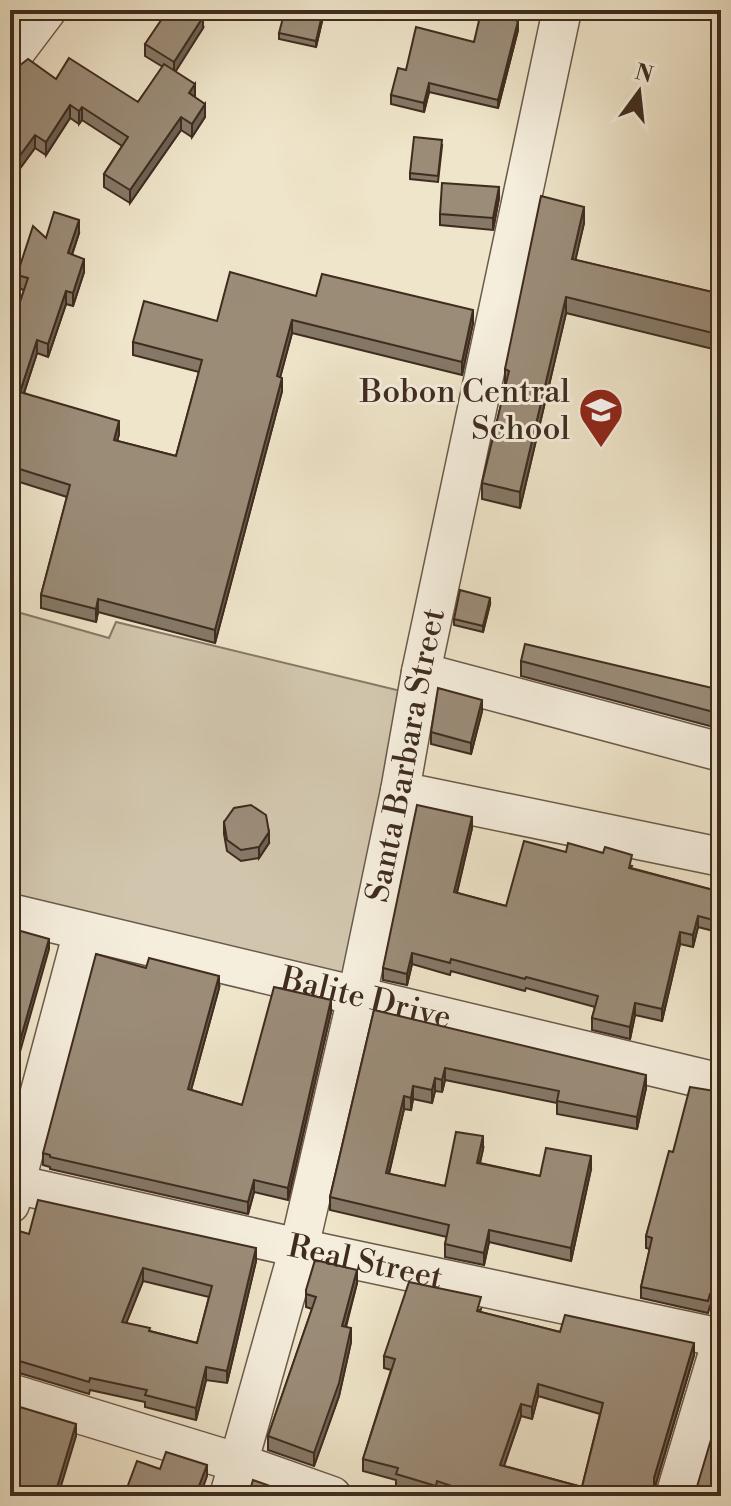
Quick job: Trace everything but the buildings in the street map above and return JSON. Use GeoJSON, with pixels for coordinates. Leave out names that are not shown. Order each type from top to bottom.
{"type":"FeatureCollection","features":[{"type":"Feature","properties":{"kind":"street"},"geometry":{"type":"LineString","coordinates":[[10,59],[47,10]]}},
{"type":"Feature","properties":{"kind":"street","name":"Santa Barbara Street"},"geometry":{"type":"LineString","coordinates":[[234,1480],[299,1248],[357,997],[421,672],[562,10]]}},
{"type":"Feature","properties":{"kind":"street"},"geometry":{"type":"LineString","coordinates":[[421,672],[721,752]]}},
{"type":"Feature","properties":{"kind":"street"},"geometry":{"type":"LineString","coordinates":[[400,791],[721,857]]}},
{"type":"Feature","properties":{"kind":"street","name":"Balite Drive"},"geometry":{"type":"LineString","coordinates":[[10,913],[721,1083]]}},
{"type":"Feature","properties":{"kind":"street"},"geometry":{"type":"LineString","coordinates":[[12,1191],[83,931]]}},
{"type":"Feature","properties":{"kind":"street","name":"Real Street"},"geometry":{"type":"LineString","coordinates":[[12,1191],[299,1248],[721,1340]]}},
{"type":"Feature","properties":{"kind":"street"},"geometry":{"type":"LineString","coordinates":[[675,1496],[721,1340]]}},
{"type":"Feature","properties":{"kind":"street"},"geometry":{"type":"LineString","coordinates":[[10,1393],[234,1480],[332,1496]]}},
{"type":"Feature","properties":{"kind":"shaded area"},"geometry":{"type":"Polygon","coordinates":[[[10,610],[109,638],[116,622],[405,692],[344,977],[10,894],[10,610]]]}},
{"type":"Feature","properties":{"kind":"place","name":"Bobon Central School"},"geometry":{"type":"Point","coordinates":[601,449]}}]}
